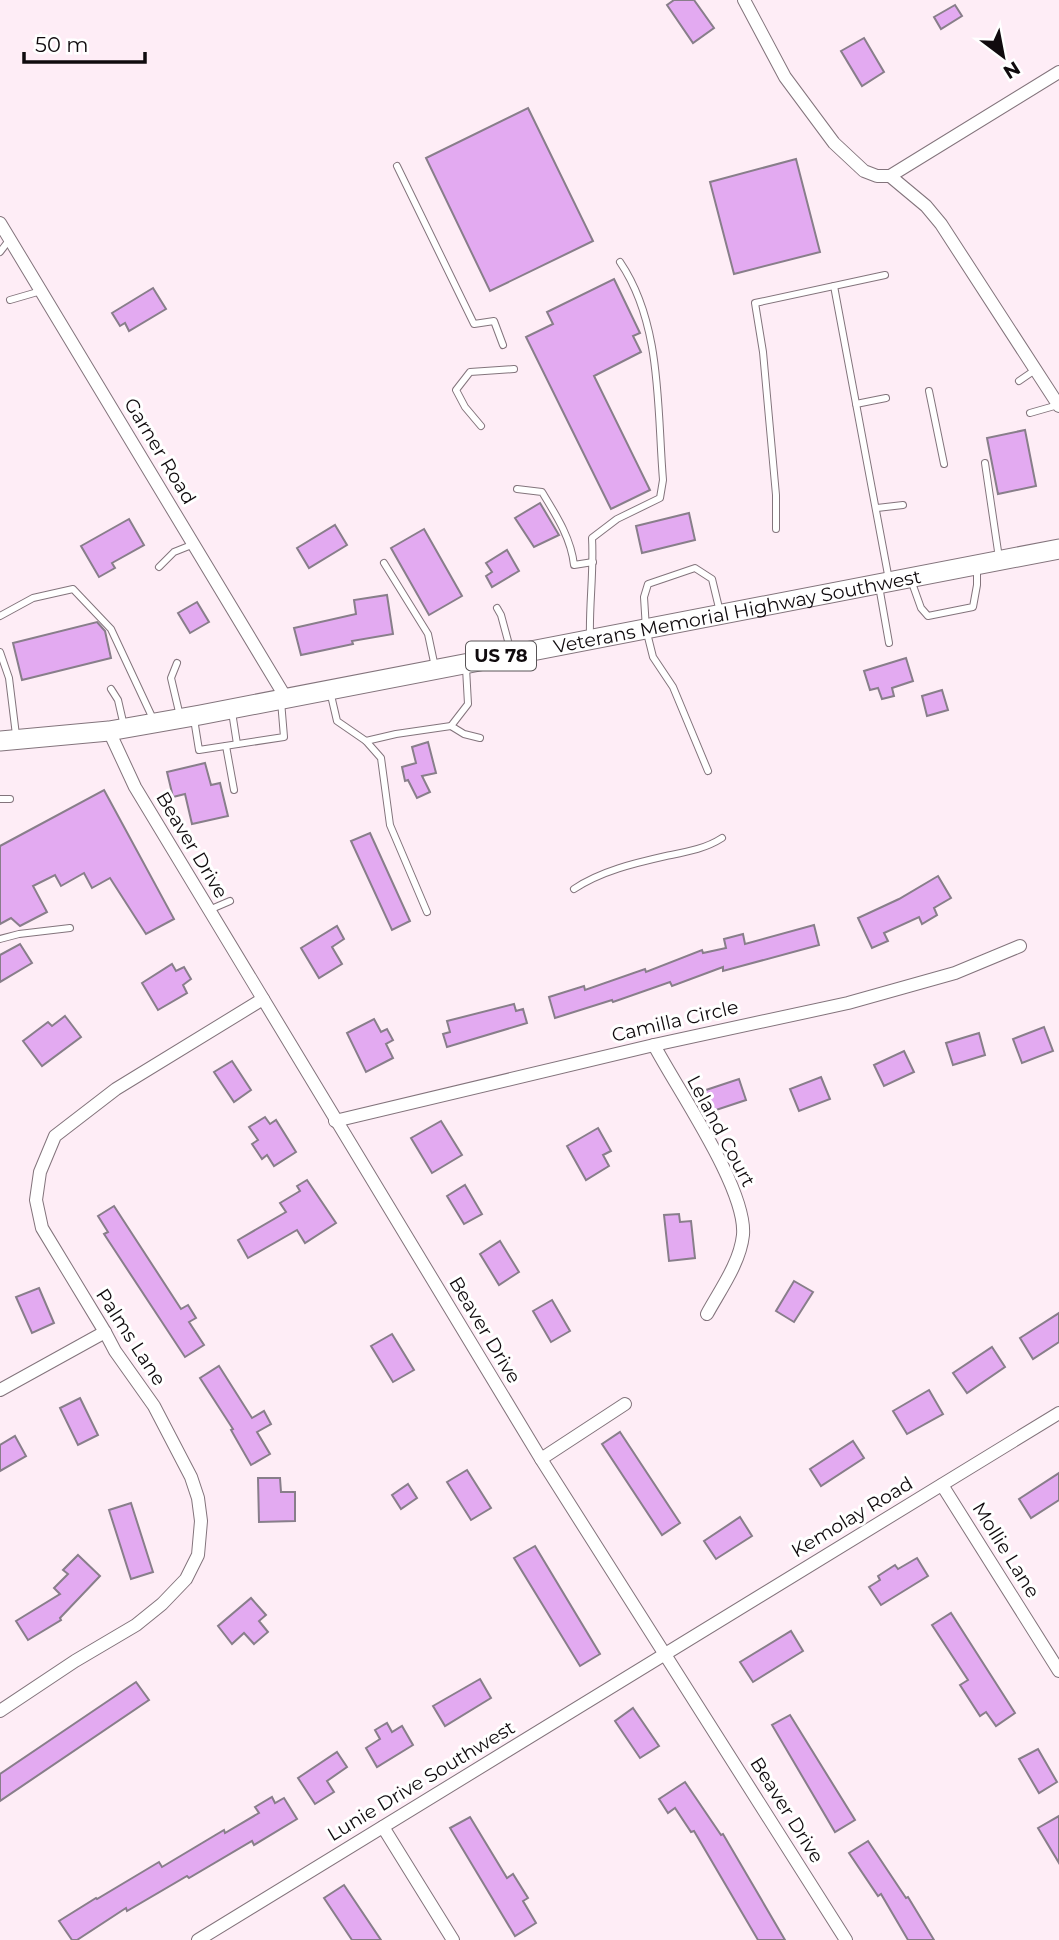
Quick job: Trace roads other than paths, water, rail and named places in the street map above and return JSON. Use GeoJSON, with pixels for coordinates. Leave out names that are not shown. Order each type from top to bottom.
{"type":"FeatureCollection","features":[{"type":"Feature","properties":{"kind":"main road","name":"Veterans Memorial Highway Southwest"},"geometry":{"type":"LineString","coordinates":[[8,741],[117,730],[1059,549]]}},
{"type":"Feature","properties":{"kind":"street"},"geometry":{"type":"LineString","coordinates":[[744,0],[785,77],[834,143],[864,171],[877,176],[890,176],[1059,72]]}},
{"type":"Feature","properties":{"kind":"street"},"geometry":{"type":"LineString","coordinates":[[890,176],[926,206],[940,224],[1058,405]]}},
{"type":"Feature","properties":{"kind":"street","name":"Garner Road"},"geometry":{"type":"LineString","coordinates":[[0,223],[284,698]]}},
{"type":"Feature","properties":{"kind":"street","name":"Beaver Drive"},"geometry":{"type":"LineString","coordinates":[[117,730],[135,787],[335,1121],[541,1459],[846,1940]]}},
{"type":"Feature","properties":{"kind":"street","name":"Camilla Circle"},"geometry":{"type":"LineString","coordinates":[[335,1121],[653,1045],[848,1003],[955,973],[1020,946]]}},
{"type":"Feature","properties":{"kind":"street","name":"Palms Lane"},"geometry":{"type":"LineString","coordinates":[[0,1711],[135,1625],[162,1604],[186,1579],[198,1555],[201,1521],[198,1498],[191,1477],[154,1406],[115,1351],[42,1228],[36,1200],[40,1172],[55,1136],[117,1089],[263,999]]}},
{"type":"Feature","properties":{"kind":"street","name":"Leland Court"},"geometry":{"type":"LineString","coordinates":[[653,1045],[724,1168],[741,1216],[743,1235],[738,1256],[707,1314]]}},
{"type":"Feature","properties":{"kind":"street"},"geometry":{"type":"LineString","coordinates":[[0,1390],[17,1378],[106,1332]]}},
{"type":"Feature","properties":{"kind":"street"},"geometry":{"type":"LineString","coordinates":[[541,1459],[625,1404]]}},
{"type":"Feature","properties":{"kind":"street","name":"Kemolay Road"},"geometry":{"type":"LineString","coordinates":[[665,1654],[1059,1413]]}},
{"type":"Feature","properties":{"kind":"street","name":"Mollie Lane"},"geometry":{"type":"LineString","coordinates":[[942,1485],[1059,1671]]}},
{"type":"Feature","properties":{"kind":"street","name":"Lunie Drive Southwest"},"geometry":{"type":"LineString","coordinates":[[198,1940],[665,1654]]}},
{"type":"Feature","properties":{"kind":"street"},"geometry":{"type":"LineString","coordinates":[[383,1827],[453,1940]]}},
{"type":"Feature","properties":{"kind":"lane"},"geometry":{"type":"LineString","coordinates":[[397,166],[474,324],[494,321],[503,345]]}},
{"type":"Feature","properties":{"kind":"lane"},"geometry":{"type":"LineString","coordinates":[[0,252],[10,239]]}},
{"type":"Feature","properties":{"kind":"lane"},"geometry":{"type":"LineString","coordinates":[[590,639],[592,538],[617,519],[660,498],[663,480],[653,349],[632,280],[620,262]]}},
{"type":"Feature","properties":{"kind":"lane"},"geometry":{"type":"LineString","coordinates":[[776,529],[776,495],[763,352],[755,303],[885,275]]}},
{"type":"Feature","properties":{"kind":"lane"},"geometry":{"type":"LineString","coordinates":[[834,286],[877,508],[889,643]]}},
{"type":"Feature","properties":{"kind":"lane"},"geometry":{"type":"LineString","coordinates":[[10,300],[41,291]]}},
{"type":"Feature","properties":{"kind":"lane"},"geometry":{"type":"LineString","coordinates":[[481,426],[465,407],[456,390],[470,372],[514,369]]}},
{"type":"Feature","properties":{"kind":"lane"},"geometry":{"type":"LineString","coordinates":[[1018,381],[1035,370]]}},
{"type":"Feature","properties":{"kind":"lane"},"geometry":{"type":"LineString","coordinates":[[929,391],[944,464]]}},
{"type":"Feature","properties":{"kind":"lane"},"geometry":{"type":"LineString","coordinates":[[856,404],[886,398]]}},
{"type":"Feature","properties":{"kind":"lane"},"geometry":{"type":"LineString","coordinates":[[1030,413],[1058,405]]}},
{"type":"Feature","properties":{"kind":"lane"},"geometry":{"type":"LineString","coordinates":[[985,463],[1000,560]]}},
{"type":"Feature","properties":{"kind":"lane"},"geometry":{"type":"LineString","coordinates":[[517,489],[542,492],[555,512],[572,549],[574,565],[593,562]]}},
{"type":"Feature","properties":{"kind":"lane"},"geometry":{"type":"LineString","coordinates":[[877,508],[903,505]]}},
{"type":"Feature","properties":{"kind":"lane"},"geometry":{"type":"LineString","coordinates":[[159,567],[174,552],[194,544]]}},
{"type":"Feature","properties":{"kind":"lane"},"geometry":{"type":"LineString","coordinates":[[384,563],[428,634],[435,669]]}},
{"type":"Feature","properties":{"kind":"lane"},"geometry":{"type":"LineString","coordinates":[[910,578],[921,608],[928,616],[973,607],[977,565]]}},
{"type":"Feature","properties":{"kind":"lane"},"geometry":{"type":"LineString","coordinates":[[708,771],[673,687],[653,657],[646,629],[644,597],[648,584],[695,568],[712,579],[720,614]]}},
{"type":"Feature","properties":{"kind":"lane"},"geometry":{"type":"LineString","coordinates":[[0,616],[33,598],[73,589],[111,629],[155,723]]}},
{"type":"Feature","properties":{"kind":"lane"},"geometry":{"type":"LineString","coordinates":[[497,608],[512,654]]}},
{"type":"Feature","properties":{"kind":"lane"},"geometry":{"type":"LineString","coordinates":[[0,652],[11,689],[8,741]]}},
{"type":"Feature","properties":{"kind":"lane"},"geometry":{"type":"LineString","coordinates":[[177,663],[172,678],[199,750],[284,737],[284,698]]}},
{"type":"Feature","properties":{"kind":"lane"},"geometry":{"type":"LineString","coordinates":[[452,726],[468,704],[466,663]]}},
{"type":"Feature","properties":{"kind":"lane"},"geometry":{"type":"LineString","coordinates":[[111,689],[118,700],[117,730]]}},
{"type":"Feature","properties":{"kind":"lane"},"geometry":{"type":"LineString","coordinates":[[329,690],[337,721],[366,741],[381,758],[390,825],[427,912]]}},
{"type":"Feature","properties":{"kind":"lane"},"geometry":{"type":"LineString","coordinates":[[232,708],[237,744]]}},
{"type":"Feature","properties":{"kind":"lane"},"geometry":{"type":"LineString","coordinates":[[366,741],[452,726],[464,734],[480,737]]}},
{"type":"Feature","properties":{"kind":"lane"},"geometry":{"type":"LineString","coordinates":[[226,746],[234,790]]}},
{"type":"Feature","properties":{"kind":"lane"},"geometry":{"type":"LineString","coordinates":[[0,799],[10,799]]}},
{"type":"Feature","properties":{"kind":"lane"},"geometry":{"type":"LineString","coordinates":[[574,889],[590,878],[646,861],[709,847],[722,838]]}},
{"type":"Feature","properties":{"kind":"lane"},"geometry":{"type":"LineString","coordinates":[[209,910],[230,901]]}},
{"type":"Feature","properties":{"kind":"lane"},"geometry":{"type":"LineString","coordinates":[[0,939],[19,933],[70,928]]}}]}
